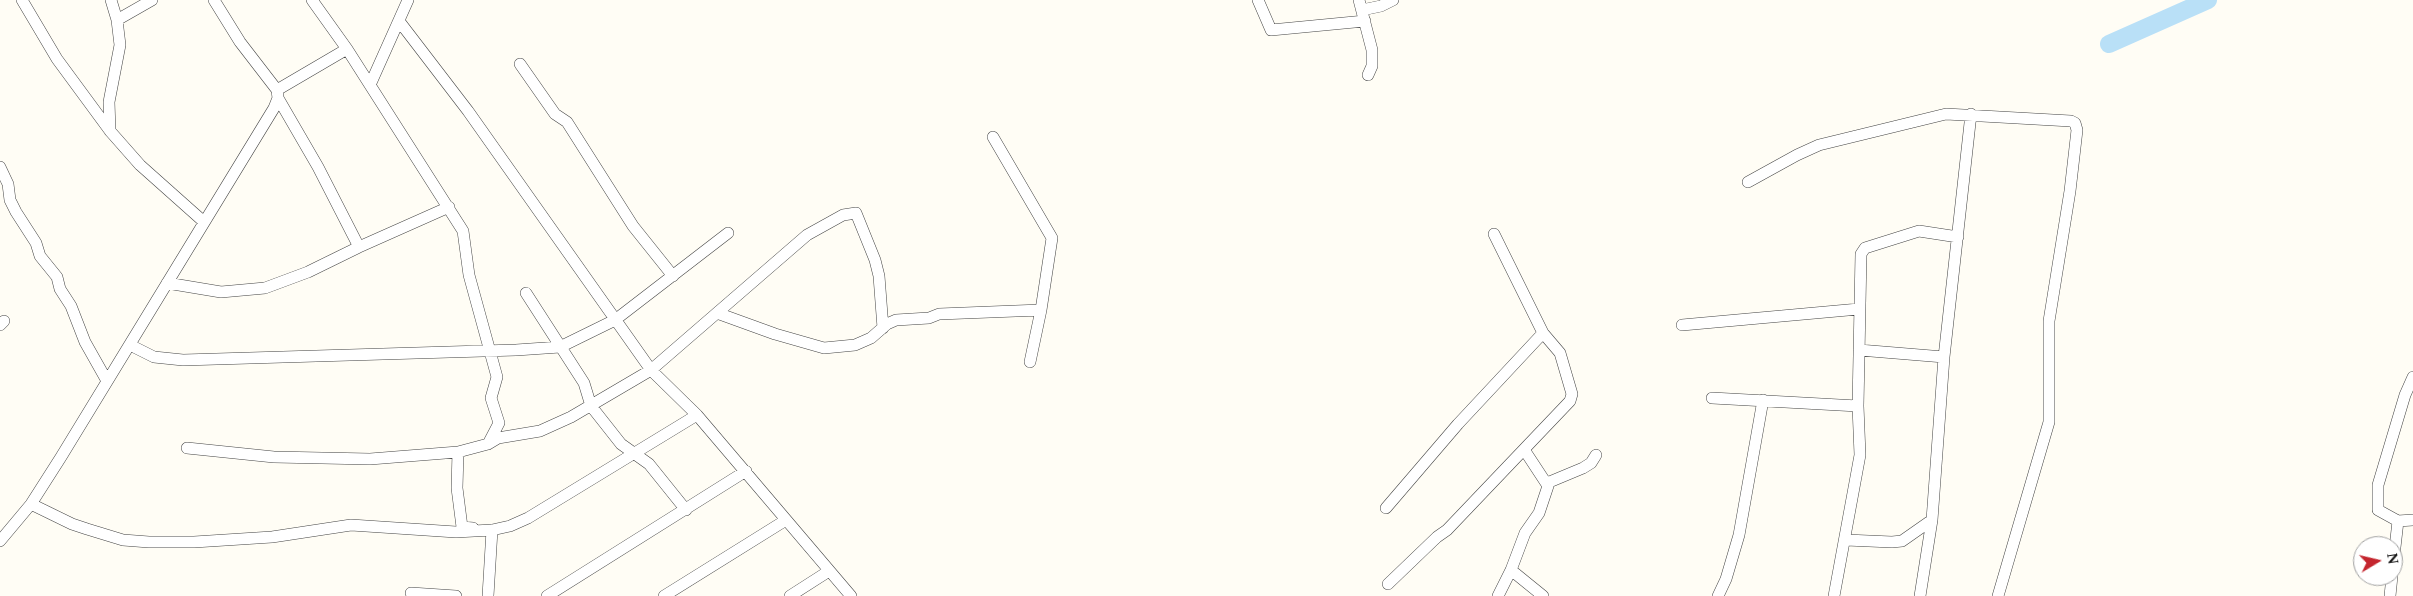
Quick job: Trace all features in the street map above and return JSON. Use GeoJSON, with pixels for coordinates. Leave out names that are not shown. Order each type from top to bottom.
{"type":"FeatureCollection","features":[{"type":"Feature","properties":{"kind":"street"},"geometry":{"type":"LineString","coordinates":[[22,0],[56,59],[110,131],[140,165],[204,222]]}},
{"type":"Feature","properties":{"kind":"street"},"geometry":{"type":"LineString","coordinates":[[110,131],[109,102],[120,45],[117,20],[111,0]]}},
{"type":"Feature","properties":{"kind":"street"},"geometry":{"type":"LineString","coordinates":[[117,20],[152,0]]}},
{"type":"Feature","properties":{"kind":"street"},"geometry":{"type":"LineString","coordinates":[[214,0],[240,42],[277,94],[318,167],[359,247]]}},
{"type":"Feature","properties":{"kind":"street"},"geometry":{"type":"LineString","coordinates":[[312,0],[347,49],[449,207],[463,232],[469,276],[497,377],[491,398],[499,423],[488,444]]}},
{"type":"Feature","properties":{"kind":"street"},"geometry":{"type":"LineString","coordinates":[[370,85],[408,0]]}},
{"type":"Feature","properties":{"kind":"street"},"geometry":{"type":"LineString","coordinates":[[1258,0],[1271,30],[1373,8],[1393,0]]}},
{"type":"Feature","properties":{"kind":"street"},"geometry":{"type":"LineString","coordinates":[[1362,10],[1373,60],[1368,75]]}},
{"type":"Feature","properties":{"kind":"street"},"geometry":{"type":"LineString","coordinates":[[399,22],[468,111],[651,370],[697,415],[851,596]]}},
{"type":"Feature","properties":{"kind":"street"},"geometry":{"type":"LineString","coordinates":[[0,541],[31,504],[130,345],[269,118],[277,94],[347,49]]}},
{"type":"Feature","properties":{"kind":"street"},"geometry":{"type":"LineString","coordinates":[[520,64],[555,114],[567,122],[633,226],[673,276]]}},
{"type":"Feature","properties":{"kind":"street"},"geometry":{"type":"LineString","coordinates":[[1748,182],[1819,145],[1946,114],[1971,114],[2071,121],[2075,123],[2077,130],[2070,191],[2049,321],[2049,422],[1998,596]]}},
{"type":"Feature","properties":{"kind":"street"},"geometry":{"type":"LineString","coordinates":[[1920,596],[1932,520],[1944,357],[1971,114]]}},
{"type":"Feature","properties":{"kind":"street"},"geometry":{"type":"LineString","coordinates":[[993,137],[1052,238],[1041,310],[1030,362]]}},
{"type":"Feature","properties":{"kind":"street"},"geometry":{"type":"LineString","coordinates":[[0,167],[8,184],[10,200],[16,212],[36,243],[40,256],[57,277],[60,289],[71,306],[86,342],[107,381]]}},
{"type":"Feature","properties":{"kind":"street"},"geometry":{"type":"LineString","coordinates":[[167,283],[220,292],[265,288],[308,272],[449,207]]}},
{"type":"Feature","properties":{"kind":"street"},"geometry":{"type":"LineString","coordinates":[[187,448],[274,457],[370,458],[458,452],[488,444],[498,438],[545,429],[592,406],[651,370],[807,235],[843,215],[856,213],[870,246],[879,276],[883,328]]}},
{"type":"Feature","properties":{"kind":"street"},"geometry":{"type":"LineString","coordinates":[[1834,596],[1846,540],[1860,455],[1858,406],[1860,259],[1865,248],[1919,231],[1958,236]]}},
{"type":"Feature","properties":{"kind":"street"},"geometry":{"type":"LineString","coordinates":[[130,345],[154,357],[183,360],[560,347],[615,320],[728,233]]}},
{"type":"Feature","properties":{"kind":"street"},"geometry":{"type":"LineString","coordinates":[[1388,584],[1437,536],[1447,530],[1570,401],[1572,394],[1560,353],[1543,333],[1494,234]]}},
{"type":"Feature","properties":{"kind":"street"},"geometry":{"type":"LineString","coordinates":[[526,293],[584,383],[592,406],[621,444],[650,464],[686,510]]}},
{"type":"Feature","properties":{"kind":"street"},"geometry":{"type":"LineString","coordinates":[[1682,325],[1859,309]]}},
{"type":"Feature","properties":{"kind":"street"},"geometry":{"type":"LineString","coordinates":[[717,313],[775,334],[824,348],[855,345],[871,338],[896,320],[929,318],[939,314],[1041,310]]}},
{"type":"Feature","properties":{"kind":"street"},"geometry":{"type":"LineString","coordinates":[[1386,508],[1458,424],[1543,333]]}},
{"type":"Feature","properties":{"kind":"street"},"geometry":{"type":"LineString","coordinates":[[1859,350],[1944,357]]}},
{"type":"Feature","properties":{"kind":"street"},"geometry":{"type":"LineString","coordinates":[[2413,376],[2405,395],[2378,485],[2378,510],[2398,521],[2413,520]]}},
{"type":"Feature","properties":{"kind":"street"},"geometry":{"type":"LineString","coordinates":[[1712,398],[1858,406]]}},
{"type":"Feature","properties":{"kind":"street"},"geometry":{"type":"LineString","coordinates":[[1718,596],[1726,580],[1739,535],[1763,400]]}},
{"type":"Feature","properties":{"kind":"street"},"geometry":{"type":"LineString","coordinates":[[31,504],[87,530],[123,540],[149,542],[194,542],[272,537],[351,525],[456,532],[492,530],[510,526],[528,518],[636,454],[697,415]]}},
{"type":"Feature","properties":{"kind":"street"},"geometry":{"type":"LineString","coordinates":[[1498,596],[1512,570],[1526,533],[1540,513],[1548,486],[1525,450]]}},
{"type":"Feature","properties":{"kind":"street"},"geometry":{"type":"LineString","coordinates":[[458,452],[458,488],[462,527],[492,530]]}},
{"type":"Feature","properties":{"kind":"street"},"geometry":{"type":"LineString","coordinates":[[1547,482],[1583,468],[1591,463],[1596,455]]}},
{"type":"Feature","properties":{"kind":"street"},"geometry":{"type":"LineString","coordinates":[[555,594],[746,471]]}},
{"type":"Feature","properties":{"kind":"street"},"geometry":{"type":"LineString","coordinates":[[664,596],[786,520]]}},
{"type":"Feature","properties":{"kind":"street"},"geometry":{"type":"LineString","coordinates":[[1846,540],[1902,541],[1932,520]]}},
{"type":"Feature","properties":{"kind":"street"},"geometry":{"type":"LineString","coordinates":[[2396,536],[2398,521]]}},
{"type":"Feature","properties":{"kind":"street"},"geometry":{"type":"LineString","coordinates":[[488,596],[492,530]]}},
{"type":"Feature","properties":{"kind":"street"},"geometry":{"type":"LineString","coordinates":[[1512,570],[1543,596]]}},
{"type":"Feature","properties":{"kind":"street"},"geometry":{"type":"LineString","coordinates":[[790,596],[830,571]]}},
{"type":"Feature","properties":{"kind":"street"},"geometry":{"type":"LineString","coordinates":[[411,593],[456,596]]}},
{"type":"Feature","properties":{"kind":"waterway"},"geometry":{"type":"LineString","coordinates":[[2109,44],[2208,0]]}}]}
